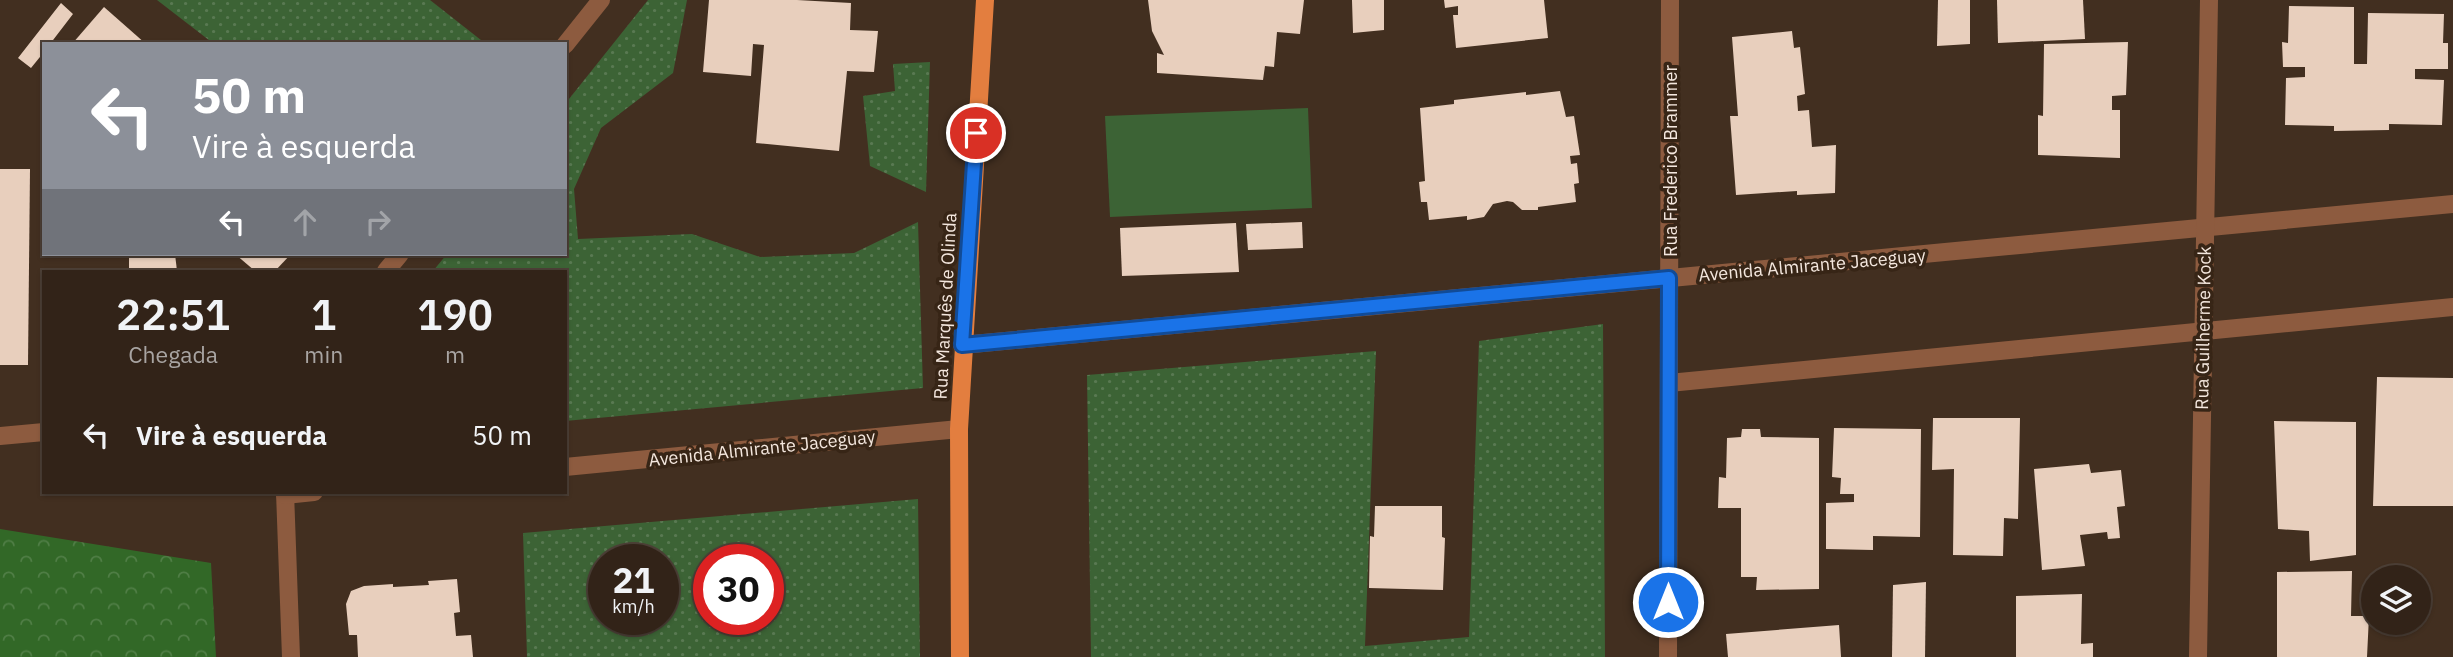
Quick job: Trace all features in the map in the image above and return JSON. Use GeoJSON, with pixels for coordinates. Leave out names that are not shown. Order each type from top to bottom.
{"type":"FeatureCollection","features":[{"type":"Feature","properties":{"kind":"main road","name":"Rua Marquês de Olinda"},"geometry":{"type":"LineString","coordinates":[[960,657],[959,429],[962,345],[985,0]]}},
{"type":"Feature","properties":{"kind":"street"},"geometry":{"type":"LineString","coordinates":[[567,42],[601,0]]}},
{"type":"Feature","properties":{"kind":"street","name":"Rua Frederico Brammer"},"geometry":{"type":"LineString","coordinates":[[1668,657],[1671,0]]}},
{"type":"Feature","properties":{"kind":"street","name":"Rua Guilherme Kock"},"geometry":{"type":"LineString","coordinates":[[2198,657],[2209,0]]}},
{"type":"Feature","properties":{"kind":"street","name":"Avenida Almirante Jaceguay"},"geometry":{"type":"LineString","coordinates":[[962,345],[2453,204]]}},
{"type":"Feature","properties":{"kind":"street"},"geometry":{"type":"LineString","coordinates":[[387,270],[398,256]]}},
{"type":"Feature","properties":{"kind":"street"},"geometry":{"type":"LineString","coordinates":[[1669,383],[2453,307]]}},
{"type":"Feature","properties":{"kind":"street","name":"Avenida Almirante Jaceguay"},"geometry":{"type":"LineString","coordinates":[[567,467],[959,429]]}},
{"type":"Feature","properties":{"kind":"street"},"geometry":{"type":"LineString","coordinates":[[0,436],[42,432]]}},
{"type":"Feature","properties":{"kind":"street"},"geometry":{"type":"LineString","coordinates":[[285,494],[291,657]]}},
{"type":"Feature","properties":{"kind":"green space"},"geometry":{"type":"Polygon","coordinates":[[[157,0],[430,0],[483,42],[211,42],[157,0]]]}},
{"type":"Feature","properties":{"kind":"green space"},"geometry":{"type":"Polygon","coordinates":[[[648,0],[687,0],[673,73],[601,128],[574,189],[578,239],[692,234],[760,257],[854,253],[918,222],[923,388],[567,421],[567,270],[434,270],[445,256],[567,256],[567,101],[648,0]]]}},
{"type":"Feature","properties":{"kind":"green space"},"geometry":{"type":"Polygon","coordinates":[[[930,62],[926,192],[870,166],[863,96],[895,91],[893,64],[930,62]]]}},
{"type":"Feature","properties":{"kind":"green space"},"geometry":{"type":"Polygon","coordinates":[[[1308,108],[1312,208],[1110,217],[1105,116],[1308,108]]]}},
{"type":"Feature","properties":{"kind":"green space"},"geometry":{"type":"Polygon","coordinates":[[[1603,324],[1605,657],[1091,657],[1087,375],[1376,351],[1365,646],[1469,637],[1479,341],[1603,324]]]}},
{"type":"Feature","properties":{"kind":"green space"},"geometry":{"type":"Polygon","coordinates":[[[918,499],[920,657],[527,657],[523,533],[918,499]]]}},
{"type":"Feature","properties":{"kind":"green space"},"geometry":{"type":"Polygon","coordinates":[[[0,529],[211,563],[216,657],[0,657],[0,529]]]}},
{"type":"Feature","properties":{"kind":"building"},"geometry":{"type":"Polygon","coordinates":[[[709,0],[851,3],[850,30],[878,31],[874,72],[847,71],[839,151],[756,143],[764,45],[753,44],[751,76],[703,72],[709,0]]]}},
{"type":"Feature","properties":{"kind":"building"},"geometry":{"type":"Polygon","coordinates":[[[1148,0],[1304,0],[1300,34],[1277,32],[1274,67],[1265,66],[1263,80],[1157,73],[1157,53],[1164,55],[1152,31],[1148,0]]]}},
{"type":"Feature","properties":{"kind":"building"},"geometry":{"type":"Polygon","coordinates":[[[1352,0],[1384,0],[1384,30],[1353,33],[1352,0]]]}},
{"type":"Feature","properties":{"kind":"building"},"geometry":{"type":"Polygon","coordinates":[[[1444,0],[1544,0],[1548,38],[1456,48],[1453,15],[1458,15],[1458,6],[1445,8],[1444,0]]]}},
{"type":"Feature","properties":{"kind":"building"},"geometry":{"type":"Polygon","coordinates":[[[1938,0],[1970,0],[1970,44],[1937,46],[1938,0]]]}},
{"type":"Feature","properties":{"kind":"building"},"geometry":{"type":"Polygon","coordinates":[[[1997,0],[2083,0],[2085,39],[1998,43],[1997,0]]]}},
{"type":"Feature","properties":{"kind":"building"},"geometry":{"type":"Polygon","coordinates":[[[61,3],[73,14],[52,42],[42,42],[42,54],[31,68],[18,58],[61,3]]]}},
{"type":"Feature","properties":{"kind":"building"},"geometry":{"type":"Polygon","coordinates":[[[2289,6],[2354,7],[2354,64],[2367,64],[2368,13],[2444,14],[2443,43],[2448,43],[2448,69],[2415,69],[2415,79],[2444,80],[2442,125],[2389,124],[2389,130],[2334,131],[2334,126],[2285,125],[2286,78],[2305,77],[2305,67],[2283,67],[2282,42],[2288,43],[2289,6]]]}},
{"type":"Feature","properties":{"kind":"building"},"geometry":{"type":"Polygon","coordinates":[[[104,7],[144,42],[74,42],[104,7]]]}},
{"type":"Feature","properties":{"kind":"building"},"geometry":{"type":"Polygon","coordinates":[[[1792,31],[1794,48],[1800,47],[1805,94],[1797,96],[1798,111],[1809,110],[1812,147],[1836,145],[1835,193],[1797,195],[1797,191],[1736,195],[1730,116],[1738,116],[1732,37],[1792,31]]]}},
{"type":"Feature","properties":{"kind":"building"},"geometry":{"type":"Polygon","coordinates":[[[2128,42],[2126,95],[2112,96],[2112,110],[2120,110],[2120,158],[2038,155],[2038,115],[2043,116],[2044,44],[2128,42]]]}},
{"type":"Feature","properties":{"kind":"building"},"geometry":{"type":"Polygon","coordinates":[[[1560,91],[1566,117],[1574,116],[1580,155],[1570,156],[1571,164],[1577,163],[1579,183],[1574,184],[1576,202],[1538,207],[1538,210],[1522,210],[1513,202],[1507,201],[1493,204],[1484,217],[1429,220],[1427,202],[1421,202],[1419,182],[1425,181],[1420,108],[1454,104],[1454,100],[1560,91]]]}},
{"type":"Feature","properties":{"kind":"building"},"geometry":{"type":"Polygon","coordinates":[[[0,169],[30,169],[28,365],[0,365],[0,169]]]}},
{"type":"Feature","properties":{"kind":"building"},"geometry":{"type":"Polygon","coordinates":[[[1302,222],[1303,248],[1248,250],[1246,224],[1302,222]]]}},
{"type":"Feature","properties":{"kind":"building"},"geometry":{"type":"Polygon","coordinates":[[[1236,223],[1239,272],[1122,276],[1120,228],[1236,223]]]}},
{"type":"Feature","properties":{"kind":"building"},"geometry":{"type":"Polygon","coordinates":[[[129,256],[175,256],[177,270],[129,270],[129,256]]]}},
{"type":"Feature","properties":{"kind":"building"},"geometry":{"type":"Polygon","coordinates":[[[237,256],[289,256],[276,270],[254,270],[237,256]]]}},
{"type":"Feature","properties":{"kind":"building"},"geometry":{"type":"Polygon","coordinates":[[[2377,377],[2453,378],[2453,506],[2373,506],[2377,377]]]}},
{"type":"Feature","properties":{"kind":"building"},"geometry":{"type":"Polygon","coordinates":[[[1933,418],[2020,418],[2018,519],[2004,518],[2003,556],[1953,555],[1954,469],[1932,470],[1933,418]]]}},
{"type":"Feature","properties":{"kind":"building"},"geometry":{"type":"Polygon","coordinates":[[[2274,421],[2356,422],[2356,555],[2310,561],[2309,531],[2278,529],[2274,421]]]}},
{"type":"Feature","properties":{"kind":"building"},"geometry":{"type":"Polygon","coordinates":[[[1834,428],[1921,429],[1920,537],[1873,536],[1873,550],[1826,549],[1826,503],[1854,502],[1854,494],[1840,494],[1841,478],[1832,477],[1834,428]]]}},
{"type":"Feature","properties":{"kind":"building"},"geometry":{"type":"Polygon","coordinates":[[[1742,429],[1760,429],[1761,437],[1819,438],[1819,589],[1756,590],[1757,577],[1741,577],[1741,508],[1718,508],[1719,477],[1726,478],[1727,438],[1741,437],[1742,429]]]}},
{"type":"Feature","properties":{"kind":"building"},"geometry":{"type":"Polygon","coordinates":[[[2089,464],[2091,473],[2121,470],[2125,506],[2117,507],[2120,538],[2108,539],[2107,532],[2080,535],[2085,566],[2042,570],[2034,469],[2089,464]]]}},
{"type":"Feature","properties":{"kind":"building"},"geometry":{"type":"Polygon","coordinates":[[[1375,506],[1442,506],[1442,537],[1445,538],[1443,590],[1369,588],[1370,536],[1374,537],[1375,506]]]}},
{"type":"Feature","properties":{"kind":"building"},"geometry":{"type":"Polygon","coordinates":[[[2352,571],[2351,616],[2361,616],[2361,635],[2368,635],[2367,657],[2277,657],[2277,572],[2352,571]]]}},
{"type":"Feature","properties":{"kind":"building"},"geometry":{"type":"Polygon","coordinates":[[[457,579],[460,612],[454,613],[456,636],[471,635],[473,657],[358,657],[357,635],[349,635],[346,604],[351,591],[364,586],[429,585],[428,581],[457,579]]]}},
{"type":"Feature","properties":{"kind":"building"},"geometry":{"type":"Polygon","coordinates":[[[1926,582],[1925,657],[1892,657],[1893,585],[1926,582]]]}},
{"type":"Feature","properties":{"kind":"building"},"geometry":{"type":"Polygon","coordinates":[[[2082,594],[2081,644],[2093,643],[2093,657],[2016,657],[2016,596],[2082,594]]]}},
{"type":"Feature","properties":{"kind":"building"},"geometry":{"type":"Polygon","coordinates":[[[1839,625],[1841,657],[1728,657],[1726,634],[1839,625]]]}},
{"type":"Feature","properties":{"kind":"route"},"geometry":{"type":"LineString","coordinates":[[976,133],[962,345],[1669,278],[1668,602]]}}]}
